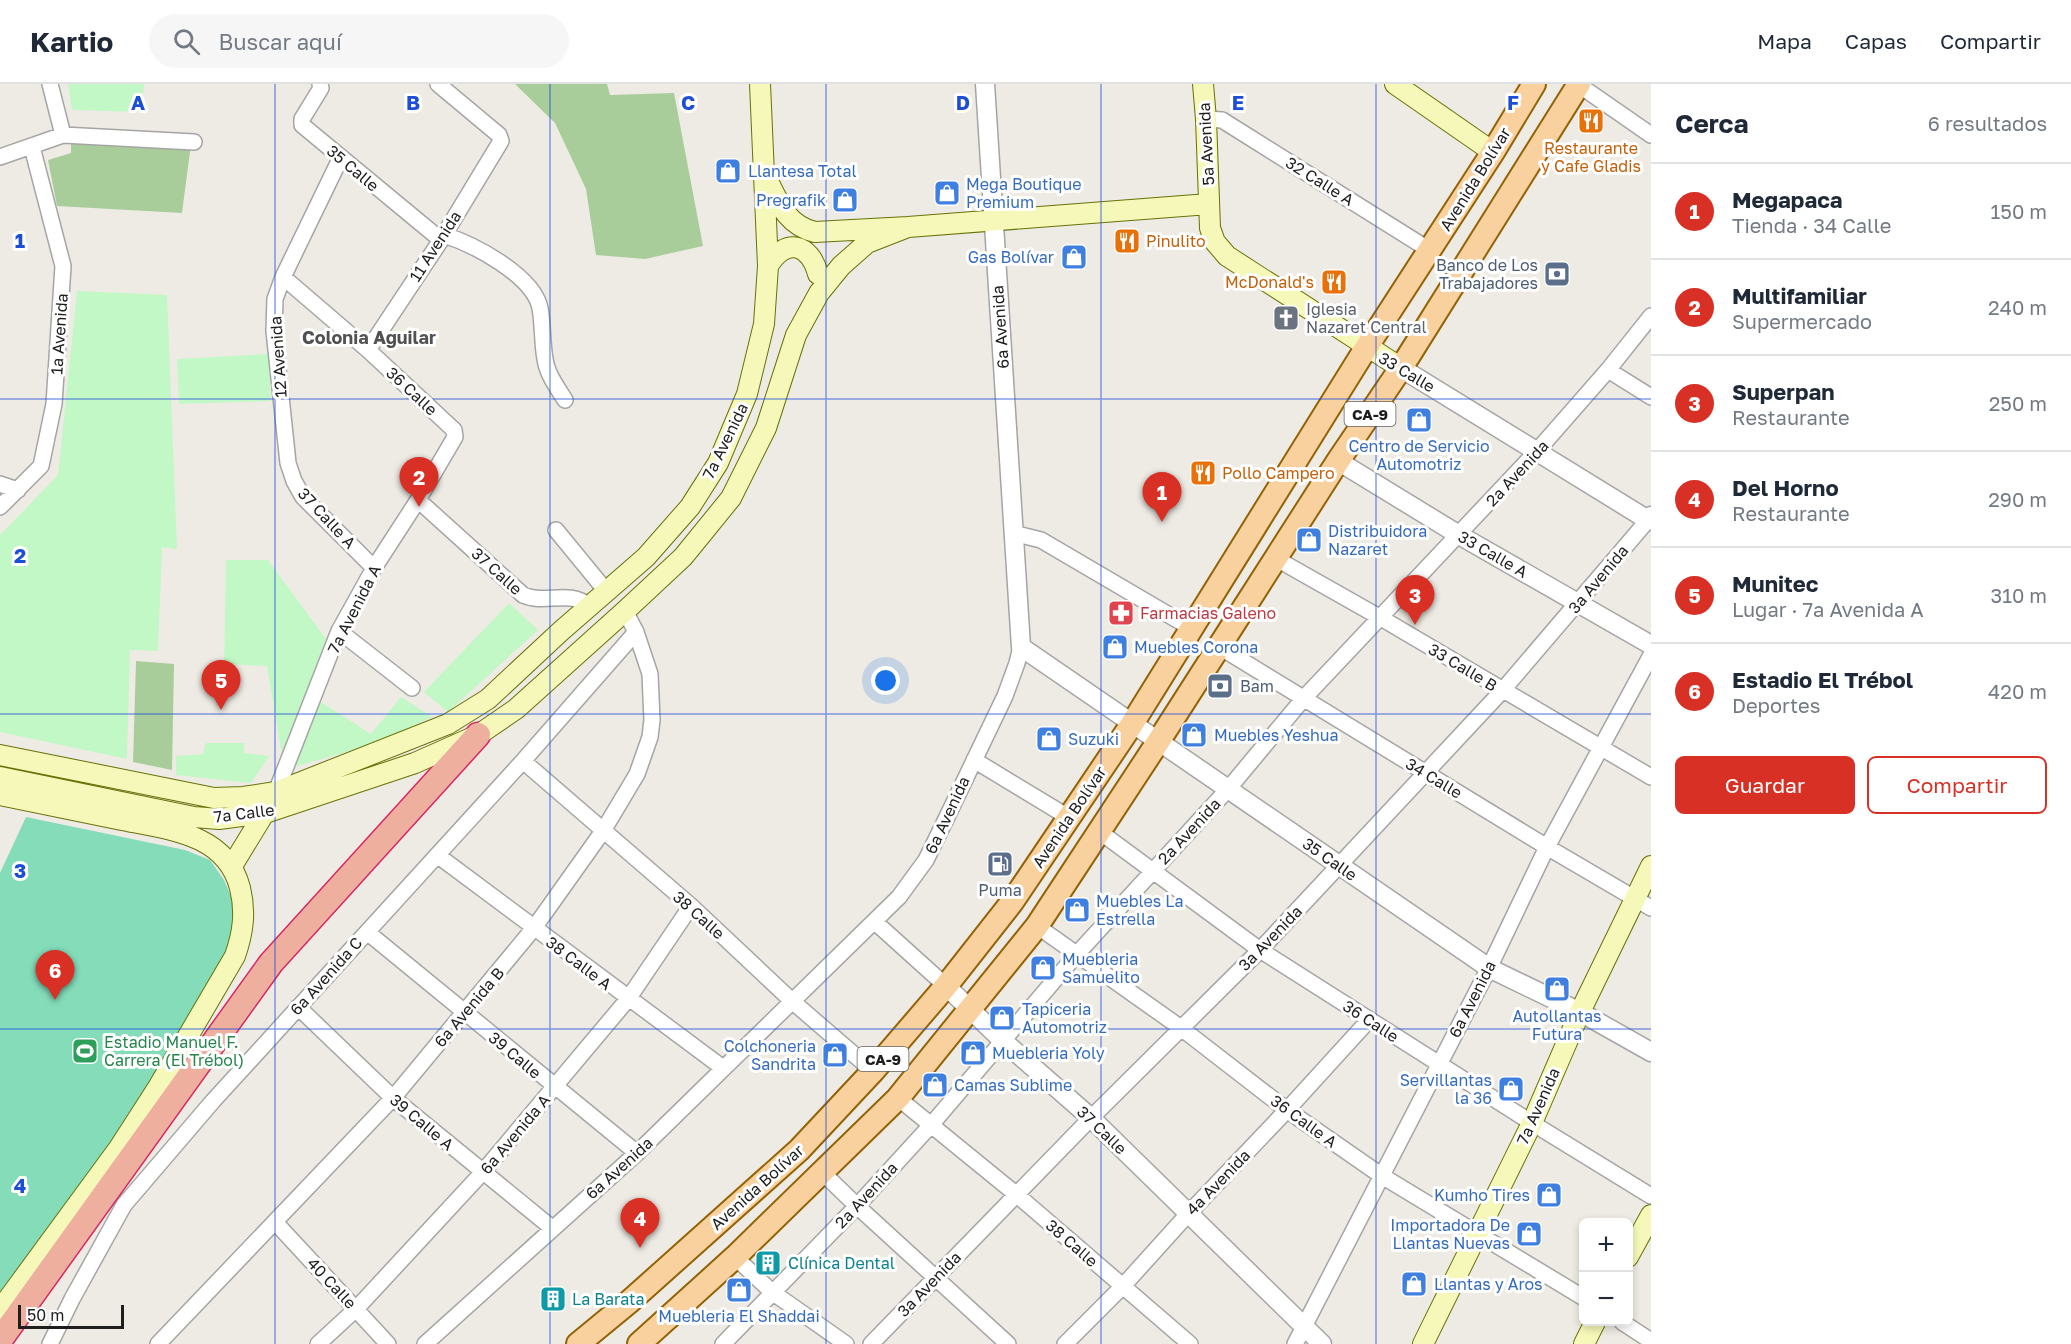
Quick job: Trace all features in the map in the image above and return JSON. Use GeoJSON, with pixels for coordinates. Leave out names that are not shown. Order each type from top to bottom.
{"type":"FeatureCollection","features":[{"type":"Feature","properties":{"kind":"highway"},"geometry":{"type":"LineString","coordinates":[[0,1340],[271,963],[478,735]]}},
{"type":"Feature","properties":{"kind":"main road","name":"7a Avenida"},"geometry":{"type":"LineString","coordinates":[[448,724],[488,699],[646,557],[690,507],[718,463],[747,394],[764,324],[768,266],[766,175],[760,84]]}},
{"type":"Feature","properties":{"kind":"main road","name":"5a Avenida"},"geometry":{"type":"LineString","coordinates":[[1203,84],[1209,204]]}},
{"type":"Feature","properties":{"kind":"main road"},"geometry":{"type":"LineString","coordinates":[[1395,84],[1493,152]]}},
{"type":"Feature","properties":{"kind":"main road","name":"Avenida Bolívar"},"geometry":{"type":"LineString","coordinates":[[578,1344],[629,1302],[799,1150],[873,1071],[946,986],[1012,902],[1132,724],[1366,348],[1431,251],[1534,84]]}},
{"type":"Feature","properties":{"kind":"main road","name":"Avenida Bolívar"},"geometry":{"type":"LineString","coordinates":[[639,1344],[735,1257],[898,1098],[1037,926],[1100,832],[1338,461],[1401,368],[1579,84]]}},
{"type":"Feature","properties":{"kind":"main road"},"geometry":{"type":"LineString","coordinates":[[766,175],[787,215],[806,229],[822,232],[1209,204]]}},
{"type":"Feature","properties":{"kind":"main road","name":"33 Calle"},"geometry":{"type":"LineString","coordinates":[[1209,204],[1210,228],[1215,242],[1227,255],[1366,348],[1401,368]]}},
{"type":"Feature","properties":{"kind":"main road","name":"7a Avenida"},"geometry":{"type":"LineString","coordinates":[[478,735],[516,709],[684,557],[731,498],[766,428],[796,335],[824,285],[867,243],[908,227]]}},
{"type":"Feature","properties":{"kind":"main road"},"geometry":{"type":"LineString","coordinates":[[796,335],[805,301],[818,274],[834,259],[867,243]]}},
{"type":"Feature","properties":{"kind":"main road"},"geometry":{"type":"LineString","coordinates":[[768,266],[781,250],[799,247],[807,251],[812,258],[818,274]]}},
{"type":"Feature","properties":{"kind":"main road","name":"7a Calle"},"geometry":{"type":"LineString","coordinates":[[0,755],[214,798],[243,797],[276,792],[448,724]]}},
{"type":"Feature","properties":{"kind":"main road","name":"7a Calle"},"geometry":{"type":"LineString","coordinates":[[0,777],[194,817],[219,819],[265,813],[415,764],[478,735]]}},
{"type":"Feature","properties":{"kind":"main road"},"geometry":{"type":"LineString","coordinates":[[232,866],[276,792]]}},
{"type":"Feature","properties":{"kind":"main road"},"geometry":{"type":"LineString","coordinates":[[0,795],[200,839],[219,852],[232,866],[239,883],[244,908],[240,940],[235,956],[157,1089],[118,1148],[0,1310]]}},
{"type":"Feature","properties":{"kind":"main road","name":"7a Avenida"},"geometry":{"type":"LineString","coordinates":[[1423,1344],[1532,1123],[1580,1012],[1644,904],[1651,866]]}},
{"type":"Feature","properties":{"kind":"main road"},"geometry":{"type":"LineString","coordinates":[[1633,1249],[1651,1215]]}},
{"type":"Feature","properties":{"kind":"main road"},"geometry":{"type":"LineString","coordinates":[[1584,1344],[1593,1326]]}},
{"type":"Feature","properties":{"kind":"street"},"geometry":{"type":"LineString","coordinates":[[50,84],[63,135]]}},
{"type":"Feature","properties":{"kind":"street","name":"35 Calle"},"geometry":{"type":"LineString","coordinates":[[320,84],[321,88],[301,122],[341,157],[442,237],[492,256],[535,293],[540,307],[544,360],[550,377],[565,400]]}},
{"type":"Feature","properties":{"kind":"street","name":"11 Avenida"},"geometry":{"type":"LineString","coordinates":[[368,350],[501,141],[499,135],[438,84]]}},
{"type":"Feature","properties":{"kind":"street","name":"6a Avenida"},"geometry":{"type":"LineString","coordinates":[[425,1344],[637,1153],[899,897],[926,860],[1008,688],[1021,647],[986,84]]}},
{"type":"Feature","properties":{"kind":"street"},"geometry":{"type":"LineString","coordinates":[[1579,84],[1651,135]]}},
{"type":"Feature","properties":{"kind":"street","name":"32 Calle A"},"geometry":{"type":"LineString","coordinates":[[1206,119],[1222,120],[1431,251]]}},
{"type":"Feature","properties":{"kind":"street"},"geometry":{"type":"LineString","coordinates":[[0,157],[63,135],[194,142]]}},
{"type":"Feature","properties":{"kind":"street","name":"1a Avenida"},"geometry":{"type":"LineString","coordinates":[[0,507],[41,466],[54,404],[64,277],[62,258],[32,147]]}},
{"type":"Feature","properties":{"kind":"street","name":"12 Avenida"},"geometry":{"type":"LineString","coordinates":[[288,463],[274,331],[275,299],[283,277],[341,157]]}},
{"type":"Feature","properties":{"kind":"street","name":"36 Calle"},"geometry":{"type":"LineString","coordinates":[[283,277],[368,350],[454,430],[455,437]]}},
{"type":"Feature","properties":{"kind":"street","name":"2a Avenida"},"geometry":{"type":"LineString","coordinates":[[723,1344],[857,1206],[1076,955],[1228,788],[1304,698],[1537,451],[1608,370],[1651,316]]}},
{"type":"Feature","properties":{"kind":"street","name":"33 Calle"},"geometry":{"type":"LineString","coordinates":[[1401,368],[1650,519]]}},
{"type":"Feature","properties":{"kind":"street"},"geometry":{"type":"LineString","coordinates":[[1608,370],[1651,397]]}},
{"type":"Feature","properties":{"kind":"street","name":"7a Avenida A"},"geometry":{"type":"LineString","coordinates":[[276,792],[339,631],[374,568],[455,437]]}},
{"type":"Feature","properties":{"kind":"street","name":"33 Calle A"},"geometry":{"type":"LineString","coordinates":[[1338,461],[1577,604],[1651,645]]}},
{"type":"Feature","properties":{"kind":"street","name":"37 Calle A"},"geometry":{"type":"LineString","coordinates":[[288,463],[303,497],[374,568]]}},
{"type":"Feature","properties":{"kind":"street"},"geometry":{"type":"LineString","coordinates":[[0,484],[18,490]]}},
{"type":"Feature","properties":{"kind":"street","name":"37 Calle"},"geometry":{"type":"LineString","coordinates":[[418,500],[523,595],[540,600],[578,598],[589,606]]}},
{"type":"Feature","properties":{"kind":"street","name":"3a Avenida"},"geometry":{"type":"LineString","coordinates":[[872,1344],[1090,1118],[1260,950],[1502,691],[1650,519]]}},
{"type":"Feature","properties":{"kind":"street"},"geometry":{"type":"LineString","coordinates":[[556,530],[606,591]]}},
{"type":"Feature","properties":{"kind":"street"},"geometry":{"type":"LineString","coordinates":[[1013,533],[1041,540],[1191,628]]}},
{"type":"Feature","properties":{"kind":"street","name":"33 Calle B"},"geometry":{"type":"LineString","coordinates":[[1275,558],[1651,777]]}},
{"type":"Feature","properties":{"kind":"street","name":"6a Avenida B"},"geometry":{"type":"LineString","coordinates":[[158,1344],[393,1098],[534,928],[603,831],[637,774],[650,736],[652,720],[650,674],[636,632],[626,611]]}},
{"type":"Feature","properties":{"kind":"street"},"geometry":{"type":"LineString","coordinates":[[339,631],[412,688]]}},
{"type":"Feature","properties":{"kind":"street","name":"6a Avenida C"},"geometry":{"type":"LineString","coordinates":[[50,1344],[124,1205],[213,1101],[523,761],[636,632]]}},
{"type":"Feature","properties":{"kind":"street","name":"34 Calle"},"geometry":{"type":"LineString","coordinates":[[1218,646],[1644,904]]}},
{"type":"Feature","properties":{"kind":"street","name":"35 Calle"},"geometry":{"type":"LineString","coordinates":[[1021,647],[1489,968],[1580,1012],[1651,1052]]}},
{"type":"Feature","properties":{"kind":"street","name":"6a Avenida"},"geometry":{"type":"LineString","coordinates":[[1299,1336],[1489,968],[1548,847],[1651,655]]}},
{"type":"Feature","properties":{"kind":"street"},"geometry":{"type":"LineString","coordinates":[[974,760],[1068,817]]}},
{"type":"Feature","properties":{"kind":"street","name":"38 Calle"},"geometry":{"type":"LineString","coordinates":[[523,761],[691,906],[792,1001],[873,1071]]}},
{"type":"Feature","properties":{"kind":"street","name":"36 Calle"},"geometry":{"type":"LineString","coordinates":[[1100,832],[1260,950],[1651,1196]]}},
{"type":"Feature","properties":{"kind":"street","name":"38 Calle A"},"geometry":{"type":"LineString","coordinates":[[437,855],[723,1068]]}},
{"type":"Feature","properties":{"kind":"street","name":"6a Avenida A"},"geometry":{"type":"LineString","coordinates":[[318,1344],[356,1309],[482,1173],[628,999],[691,906]]}},
{"type":"Feature","properties":{"kind":"street","name":"37 Calle"},"geometry":{"type":"LineString","coordinates":[[874,922],[1090,1118],[1188,1214],[1299,1336],[1322,1344]]}},
{"type":"Feature","properties":{"kind":"street","name":"36 Calle A"},"geometry":{"type":"LineString","coordinates":[[1037,926],[1181,1028],[1287,1110],[1382,1176],[1579,1295]]}},
{"type":"Feature","properties":{"kind":"street","name":"39 Calle"},"geometry":{"type":"LineString","coordinates":[[367,932],[637,1153]]}},
{"type":"Feature","properties":{"kind":"street","name":"39 Calle A"},"geometry":{"type":"LineString","coordinates":[[298,1007],[393,1098],[552,1228]]}},
{"type":"Feature","properties":{"kind":"street","name":"4a Avenida"},"geometry":{"type":"LineString","coordinates":[[1065,1344],[1123,1286],[1369,1020]]}},
{"type":"Feature","properties":{"kind":"street","name":"38 Calle"},"geometry":{"type":"LineString","coordinates":[[898,1098],[1017,1195],[1190,1344]]}},
{"type":"Feature","properties":{"kind":"street"},"geometry":{"type":"LineString","coordinates":[[822,1172],[1008,1344]]}},
{"type":"Feature","properties":{"kind":"street","name":"40 Calle"},"geometry":{"type":"LineString","coordinates":[[275,1222],[388,1344]]}},
{"type":"Feature","properties":{"kind":"street"},"geometry":{"type":"LineString","coordinates":[[735,1257],[772,1292],[846,1344]]}},
{"type":"Feature","properties":{"kind":"street"},"geometry":{"type":"LineString","coordinates":[[1628,1326],[1651,1341]]}},
{"type":"Feature","properties":{"kind":"green space"},"geometry":{"type":"Polygon","coordinates":[[[68,84],[144,84],[141,112],[72,110],[68,84]]]}},
{"type":"Feature","properties":{"kind":"green space"},"geometry":{"type":"Polygon","coordinates":[[[515,84],[607,84],[610,95],[674,93],[703,246],[645,259],[596,255],[586,189],[555,123],[515,84]]]}},
{"type":"Feature","properties":{"kind":"green space"},"geometry":{"type":"Polygon","coordinates":[[[71,139],[191,144],[182,213],[57,206],[48,160],[71,153],[71,139]]]}},
{"type":"Feature","properties":{"kind":"green space"},"geometry":{"type":"Polygon","coordinates":[[[77,291],[167,295],[177,549],[162,547],[158,651],[130,650],[127,759],[0,732],[0,535],[58,475],[77,291]]]}},
{"type":"Feature","properties":{"kind":"green space"},"geometry":{"type":"Polygon","coordinates":[[[268,354],[271,401],[179,404],[177,359],[268,354]]]}},
{"type":"Feature","properties":{"kind":"green space"},"geometry":{"type":"Polygon","coordinates":[[[226,560],[268,560],[326,639],[282,755],[267,666],[224,664],[226,560]]]}},
{"type":"Feature","properties":{"kind":"green space"},"geometry":{"type":"Polygon","coordinates":[[[509,603],[538,630],[448,712],[424,692],[509,603]]]}},
{"type":"Feature","properties":{"kind":"green space"},"geometry":{"type":"Polygon","coordinates":[[[136,661],[174,664],[172,770],[133,762],[136,661]]]}},
{"type":"Feature","properties":{"kind":"green space"},"geometry":{"type":"Polygon","coordinates":[[[401,697],[432,717],[371,745],[290,768],[319,701],[371,734],[401,697]]]}},
{"type":"Feature","properties":{"kind":"green space"},"geometry":{"type":"Polygon","coordinates":[[[206,743],[244,743],[244,753],[269,756],[251,783],[176,775],[176,756],[203,754],[206,743]]]}},
{"type":"Feature","properties":{"kind":"green space","name":"Estadio Manuel F. Carrera (El Trébol)"},"geometry":{"type":"Polygon","coordinates":[[[26,817],[185,850],[210,860],[224,880],[231,896],[235,919],[229,946],[153,1080],[96,1169],[0,1299],[0,873],[26,817]]]}},
{"type":"Feature","properties":{"kind":"place","name":"Restaurante y Cafe Gladis"},"geometry":{"type":"Point","coordinates":[1591,121]}},
{"type":"Feature","properties":{"kind":"place","name":"Llantesa Total"},"geometry":{"type":"Point","coordinates":[728,171]}},
{"type":"Feature","properties":{"kind":"place","name":"Mega Boutique Premium"},"geometry":{"type":"Point","coordinates":[947,193]}},
{"type":"Feature","properties":{"kind":"place","name":"Pregrafik"},"geometry":{"type":"Point","coordinates":[845,200]}},
{"type":"Feature","properties":{"kind":"place","name":"Pinulito"},"geometry":{"type":"Point","coordinates":[1127,241]}},
{"type":"Feature","properties":{"kind":"place","name":"Gas Bolívar"},"geometry":{"type":"Point","coordinates":[1074,257]}},
{"type":"Feature","properties":{"kind":"place","name":"Banco de Los Trabajadores"},"geometry":{"type":"Point","coordinates":[1557,274]}},
{"type":"Feature","properties":{"kind":"place","name":"McDonald's"},"geometry":{"type":"Point","coordinates":[1334,282]}},
{"type":"Feature","properties":{"kind":"place","name":"Iglesia Nazaret Central"},"geometry":{"type":"Point","coordinates":[1286,318]}},
{"type":"Feature","properties":{"kind":"place","name":"Centro de Servicio Automotriz"},"geometry":{"type":"Point","coordinates":[1419,420]}},
{"type":"Feature","properties":{"kind":"place","name":"Pollo Campero"},"geometry":{"type":"Point","coordinates":[1203,473]}},
{"type":"Feature","properties":{"kind":"place","name":"Multifamiliar"},"geometry":{"type":"Point","coordinates":[419,507]}},
{"type":"Feature","properties":{"kind":"place","name":"Megapaca"},"geometry":{"type":"Point","coordinates":[1162,522]}},
{"type":"Feature","properties":{"kind":"place","name":"Distribuidora Nazaret"},"geometry":{"type":"Point","coordinates":[1309,540]}},
{"type":"Feature","properties":{"kind":"place","name":"Farmacias Galeno"},"geometry":{"type":"Point","coordinates":[1121,613]}},
{"type":"Feature","properties":{"kind":"place","name":"Superpan"},"geometry":{"type":"Point","coordinates":[1415,625]}},
{"type":"Feature","properties":{"kind":"place","name":"Muebles Corona"},"geometry":{"type":"Point","coordinates":[1115,647]}},
{"type":"Feature","properties":{"kind":"place","name":"Bam"},"geometry":{"type":"Point","coordinates":[1220,686]}},
{"type":"Feature","properties":{"kind":"place","name":"Munitec"},"geometry":{"type":"Point","coordinates":[221,710]}},
{"type":"Feature","properties":{"kind":"place","name":"Muebles Yeshua"},"geometry":{"type":"Point","coordinates":[1194,735]}},
{"type":"Feature","properties":{"kind":"place","name":"Suzuki"},"geometry":{"type":"Point","coordinates":[1049,739]}},
{"type":"Feature","properties":{"kind":"place","name":"Puma"},"geometry":{"type":"Point","coordinates":[1000,864]}},
{"type":"Feature","properties":{"kind":"place","name":"Muebles La Estrella"},"geometry":{"type":"Point","coordinates":[1077,910]}},
{"type":"Feature","properties":{"kind":"place","name":"Muebleria Samuelito"},"geometry":{"type":"Point","coordinates":[1043,968]}},
{"type":"Feature","properties":{"kind":"place","name":"Autollantas Futura"},"geometry":{"type":"Point","coordinates":[1557,989]}},
{"type":"Feature","properties":{"kind":"place","name":"Estadio El Trébol"},"geometry":{"type":"Point","coordinates":[55,1000]}},
{"type":"Feature","properties":{"kind":"place","name":"Tapiceria Automotriz"},"geometry":{"type":"Point","coordinates":[1002,1018]}},
{"type":"Feature","properties":{"kind":"place","name":"Estadio Manuel F. Carrera (El Trébol)"},"geometry":{"type":"Point","coordinates":[85,1051]}},
{"type":"Feature","properties":{"kind":"place","name":"Muebleria Yoly"},"geometry":{"type":"Point","coordinates":[973,1053]}},
{"type":"Feature","properties":{"kind":"place","name":"Colchoneria Sandrita"},"geometry":{"type":"Point","coordinates":[835,1055]}},
{"type":"Feature","properties":{"kind":"place","name":"Camas Sublime"},"geometry":{"type":"Point","coordinates":[935,1085]}},
{"type":"Feature","properties":{"kind":"place","name":"Servillantas la 36"},"geometry":{"type":"Point","coordinates":[1511,1089]}},
{"type":"Feature","properties":{"kind":"place","name":"Kumho Tires"},"geometry":{"type":"Point","coordinates":[1549,1195]}},
{"type":"Feature","properties":{"kind":"place","name":"Importadora De Llantas Nuevas"},"geometry":{"type":"Point","coordinates":[1529,1234]}},
{"type":"Feature","properties":{"kind":"place","name":"Del Horno"},"geometry":{"type":"Point","coordinates":[640,1248]}},
{"type":"Feature","properties":{"kind":"place","name":"Clínica Dental"},"geometry":{"type":"Point","coordinates":[768,1263]}},
{"type":"Feature","properties":{"kind":"place","name":"Llantas y Aros"},"geometry":{"type":"Point","coordinates":[1414,1284]}},
{"type":"Feature","properties":{"kind":"place","name":"Muebleria El Shaddai"},"geometry":{"type":"Point","coordinates":[739,1290]}},
{"type":"Feature","properties":{"kind":"place","name":"La Barata"},"geometry":{"type":"Point","coordinates":[553,1299]}},
{"type":"Feature","properties":{"kind":"district","name":"Colonia Aguilar"},"geometry":{"type":"Point","coordinates":[369,337]}}]}
